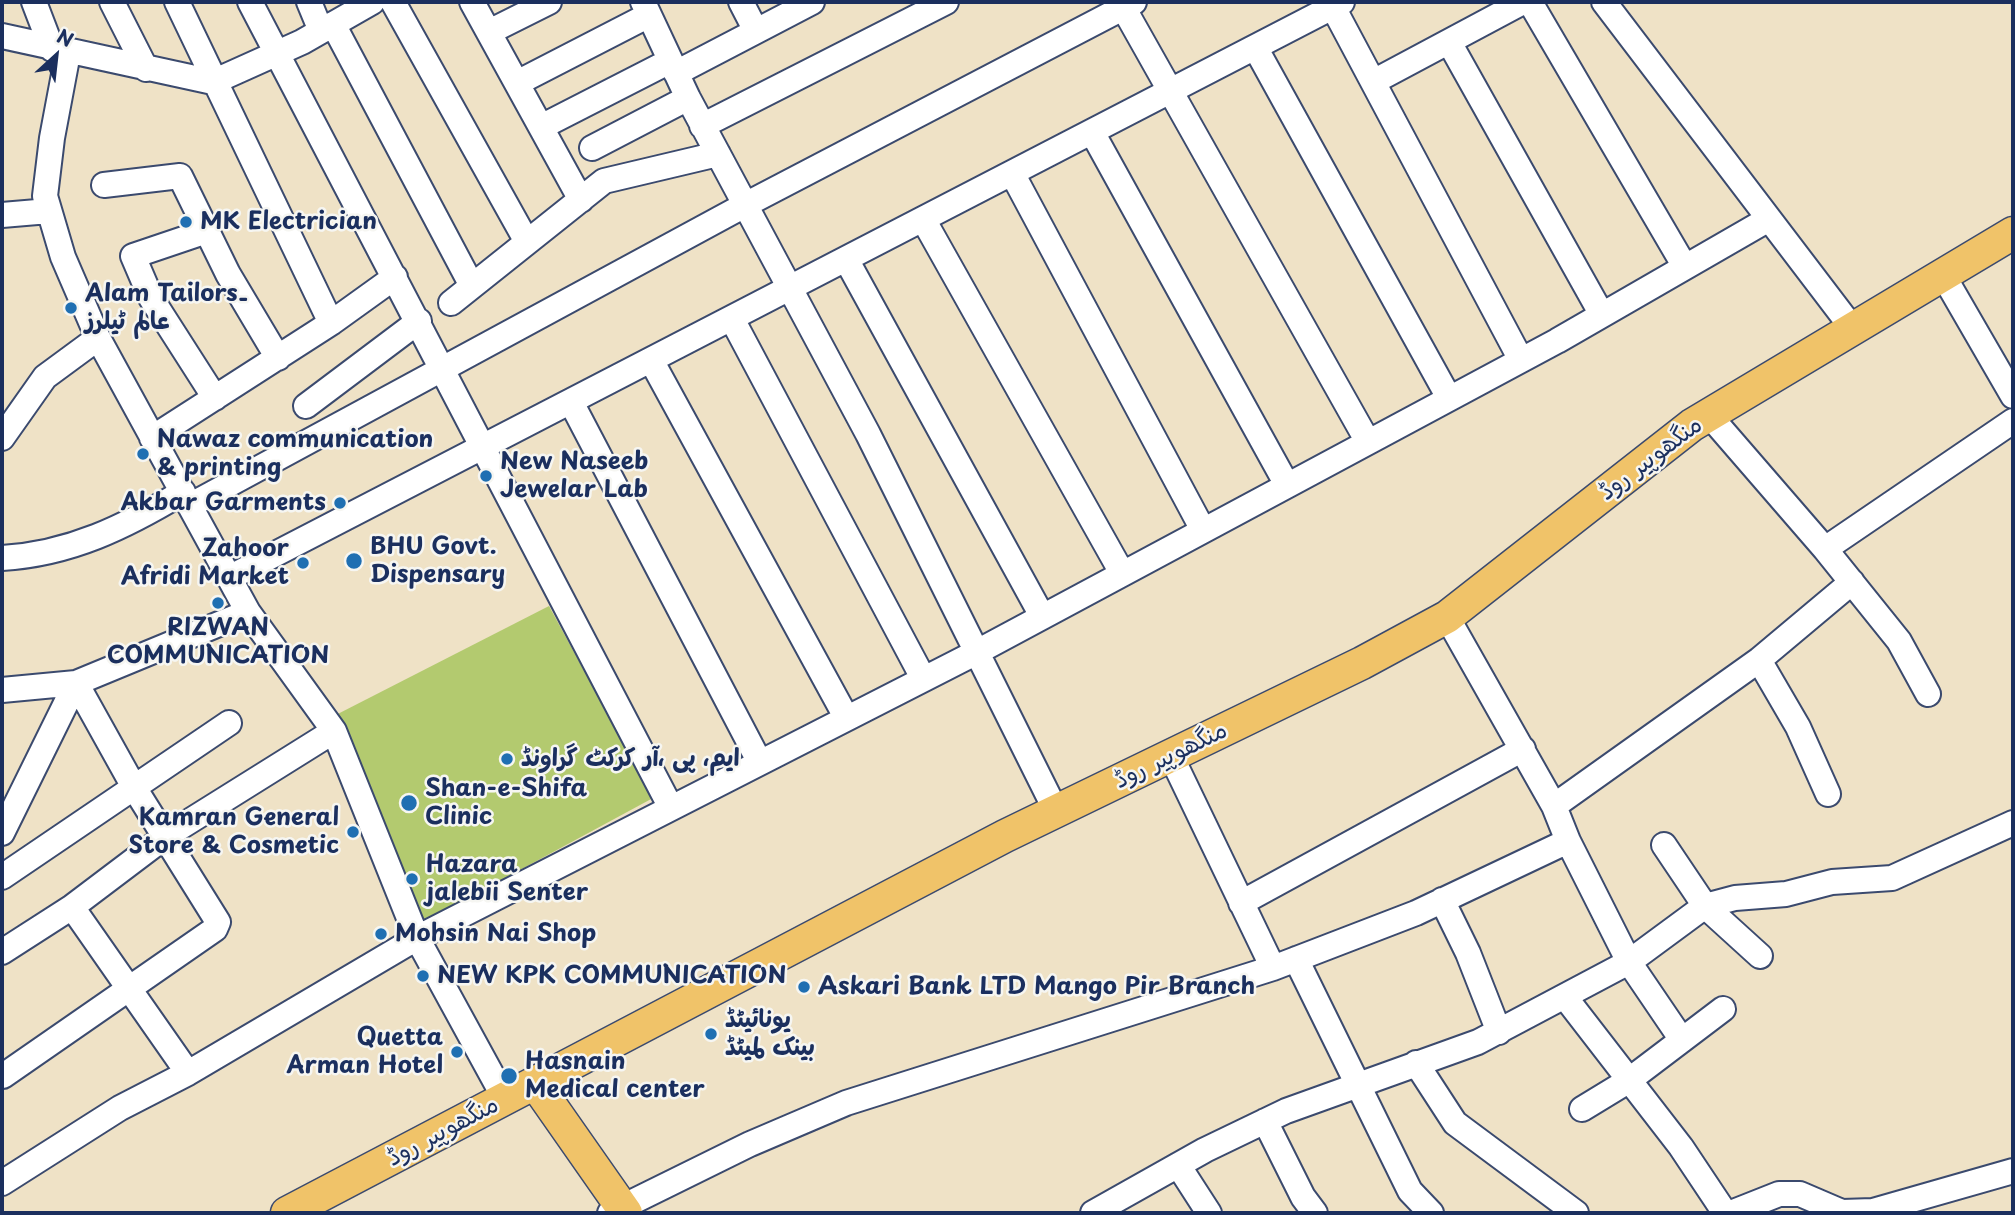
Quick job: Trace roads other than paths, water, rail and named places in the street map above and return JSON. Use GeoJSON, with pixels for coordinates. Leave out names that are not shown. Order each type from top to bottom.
{"type":"FeatureCollection","features":[{"type":"Feature","properties":{"kind":"main road","name":"منگھوپیر روڈ"},"geometry":{"type":"LineString","coordinates":[[287,1213],[1056,811],[1362,663],[1447,617],[1692,425],[2013,233]]}},
{"type":"Feature","properties":{"kind":"main road"},"geometry":{"type":"LineString","coordinates":[[536,1083],[619,1211]]}},
{"type":"Feature","properties":{"kind":"street"},"geometry":{"type":"LineString","coordinates":[[34,2],[60,51],[45,195],[63,257],[98,338],[248,612],[334,731],[416,938],[505,1099]]}},
{"type":"Feature","properties":{"kind":"street"},"geometry":{"type":"LineString","coordinates":[[112,2],[146,69]]}},
{"type":"Feature","properties":{"kind":"street"},"geometry":{"type":"LineString","coordinates":[[177,2],[213,82],[331,323]]}},
{"type":"Feature","properties":{"kind":"street"},"geometry":{"type":"LineString","coordinates":[[250,2],[670,806]]}},
{"type":"Feature","properties":{"kind":"street"},"geometry":{"type":"LineString","coordinates":[[309,2],[327,27],[472,286]]}},
{"type":"Feature","properties":{"kind":"street"},"geometry":{"type":"LineString","coordinates":[[2,36],[60,51],[213,82],[276,54],[372,2]]}},
{"type":"Feature","properties":{"kind":"street"},"geometry":{"type":"LineString","coordinates":[[393,2],[527,242]]}},
{"type":"Feature","properties":{"kind":"street"},"geometry":{"type":"LineString","coordinates":[[472,2],[581,200]]}},
{"type":"Feature","properties":{"kind":"street"},"geometry":{"type":"LineString","coordinates":[[489,32],[549,2]]}},
{"type":"Feature","properties":{"kind":"street"},"geometry":{"type":"LineString","coordinates":[[741,2],[756,31]]}},
{"type":"Feature","properties":{"kind":"street"},"geometry":{"type":"LineString","coordinates":[[541,127],[756,31],[812,2]]}},
{"type":"Feature","properties":{"kind":"street"},"geometry":{"type":"LineString","coordinates":[[702,125],[946,2]]}},
{"type":"Feature","properties":{"kind":"street"},"geometry":{"type":"LineString","coordinates":[[1373,82],[1523,2]]}},
{"type":"Feature","properties":{"kind":"street"},"geometry":{"type":"LineString","coordinates":[[1530,2],[1685,267]]}},
{"type":"Feature","properties":{"kind":"street"},"geometry":{"type":"LineString","coordinates":[[1604,2],[1853,329]]}},
{"type":"Feature","properties":{"kind":"street"},"geometry":{"type":"LineString","coordinates":[[2,558],[43,555],[117,529],[187,498],[444,369],[746,205],[1129,4],[1171,91],[1368,442]]}},
{"type":"Feature","properties":{"kind":"street"},"geometry":{"type":"LineString","coordinates":[[229,578],[1338,4],[1373,82],[1521,360]]}},
{"type":"Feature","properties":{"kind":"street"},"geometry":{"type":"LineString","coordinates":[[517,83],[646,8],[702,125],[869,433],[1056,811]]}},
{"type":"Feature","properties":{"kind":"street"},"geometry":{"type":"LineString","coordinates":[[1449,42],[1602,315]]}},
{"type":"Feature","properties":{"kind":"street"},"geometry":{"type":"LineString","coordinates":[[1255,47],[1449,398]]}},
{"type":"Feature","properties":{"kind":"street"},"geometry":{"type":"LineString","coordinates":[[592,148],[688,98]]}},
{"type":"Feature","properties":{"kind":"street"},"geometry":{"type":"LineString","coordinates":[[1092,132],[1287,485]]}},
{"type":"Feature","properties":{"kind":"street"},"geometry":{"type":"LineString","coordinates":[[451,303],[604,181],[718,154]]}},
{"type":"Feature","properties":{"kind":"street"},"geometry":{"type":"LineString","coordinates":[[1012,173],[1203,530]]}},
{"type":"Feature","properties":{"kind":"street"},"geometry":{"type":"LineString","coordinates":[[104,185],[180,176],[234,286],[278,358]]}},
{"type":"Feature","properties":{"kind":"street"},"geometry":{"type":"LineString","coordinates":[[2,215],[49,211]]}},
{"type":"Feature","properties":{"kind":"street"},"geometry":{"type":"LineString","coordinates":[[923,219],[1122,573]]}},
{"type":"Feature","properties":{"kind":"street"},"geometry":{"type":"LineString","coordinates":[[2,1183],[120,1108],[188,1073],[416,938],[670,806],[977,652],[1521,360],[1768,220]]}},
{"type":"Feature","properties":{"kind":"street"},"geometry":{"type":"LineString","coordinates":[[207,231],[133,256],[151,298],[215,398]]}},
{"type":"Feature","properties":{"kind":"street"},"geometry":{"type":"LineString","coordinates":[[846,260],[1042,616]]}},
{"type":"Feature","properties":{"kind":"street"},"geometry":{"type":"LineString","coordinates":[[1943,275],[2013,396]]}},
{"type":"Feature","properties":{"kind":"street"},"geometry":{"type":"LineString","coordinates":[[152,438],[331,323],[395,277]]}},
{"type":"Feature","properties":{"kind":"street"},"geometry":{"type":"LineString","coordinates":[[732,319],[923,678]]}},
{"type":"Feature","properties":{"kind":"street"},"geometry":{"type":"LineString","coordinates":[[306,405],[419,321]]}},
{"type":"Feature","properties":{"kind":"street"},"geometry":{"type":"LineString","coordinates":[[2,438],[45,376],[98,338]]}},
{"type":"Feature","properties":{"kind":"street"},"geometry":{"type":"LineString","coordinates":[[651,360],[846,717]]}},
{"type":"Feature","properties":{"kind":"street"},"geometry":{"type":"LineString","coordinates":[[571,402],[759,761]]}},
{"type":"Feature","properties":{"kind":"street"},"geometry":{"type":"LineString","coordinates":[[1709,415],[1825,549],[1899,641],[1928,694]]}},
{"type":"Feature","properties":{"kind":"street"},"geometry":{"type":"LineString","coordinates":[[1825,549],[2013,421]]}},
{"type":"Feature","properties":{"kind":"street"},"geometry":{"type":"LineString","coordinates":[[1554,806],[1759,660],[1852,582]]}},
{"type":"Feature","properties":{"kind":"street"},"geometry":{"type":"LineString","coordinates":[[2,690],[76,683],[248,612]]}},
{"type":"Feature","properties":{"kind":"street"},"geometry":{"type":"LineString","coordinates":[[1447,617],[1554,806],[1568,841],[1629,962],[1682,1040]]}},
{"type":"Feature","properties":{"kind":"street"},"geometry":{"type":"LineString","coordinates":[[1759,660],[1798,727],[1828,794]]}},
{"type":"Feature","properties":{"kind":"street"},"geometry":{"type":"LineString","coordinates":[[3,1076],[132,989],[217,926],[215,914],[135,789],[76,683]]}},
{"type":"Feature","properties":{"kind":"street"},"geometry":{"type":"LineString","coordinates":[[2,833],[76,683]]}},
{"type":"Feature","properties":{"kind":"street"},"geometry":{"type":"LineString","coordinates":[[2,877],[229,723]]}},
{"type":"Feature","properties":{"kind":"street"},"geometry":{"type":"LineString","coordinates":[[2,952],[72,907],[166,836],[334,731]]}},
{"type":"Feature","properties":{"kind":"street"},"geometry":{"type":"LineString","coordinates":[[1241,903],[1523,750]]}},
{"type":"Feature","properties":{"kind":"street"},"geometry":{"type":"LineString","coordinates":[[1171,756],[1273,968]]}},
{"type":"Feature","properties":{"kind":"street"},"geometry":{"type":"LineString","coordinates":[[1093,1213],[1178,1165],[1265,1121],[1499,1032],[1629,962],[1705,906],[1735,898],[1786,894],[1832,882],[1892,878],[2013,823]]}},
{"type":"Feature","properties":{"kind":"street"},"geometry":{"type":"LineString","coordinates":[[619,1211],[750,1144],[846,1103],[1273,968],[1416,914],[1568,841]]}},
{"type":"Feature","properties":{"kind":"street"},"geometry":{"type":"LineString","coordinates":[[1664,845],[1705,906],[1760,956]]}},
{"type":"Feature","properties":{"kind":"street"},"geometry":{"type":"LineString","coordinates":[[1442,900],[1468,953],[1499,1032]]}},
{"type":"Feature","properties":{"kind":"street"},"geometry":{"type":"LineString","coordinates":[[72,907],[132,989],[188,1073]]}},
{"type":"Feature","properties":{"kind":"street"},"geometry":{"type":"LineString","coordinates":[[1296,959],[1410,1191],[1431,1213]]}},
{"type":"Feature","properties":{"kind":"street"},"geometry":{"type":"LineString","coordinates":[[1564,997],[1681,1147],[1725,1213]]}},
{"type":"Feature","properties":{"kind":"street"},"geometry":{"type":"LineString","coordinates":[[1582,1108],[1629,1081],[1723,1009]]}},
{"type":"Feature","properties":{"kind":"street"},"geometry":{"type":"LineString","coordinates":[[1416,1063],[1455,1123],[1576,1213]]}},
{"type":"Feature","properties":{"kind":"street"},"geometry":{"type":"LineString","coordinates":[[1265,1121],[1303,1197],[1315,1213]]}},
{"type":"Feature","properties":{"kind":"street"},"geometry":{"type":"LineString","coordinates":[[1178,1165],[1209,1213]]}},
{"type":"Feature","properties":{"kind":"street"},"geometry":{"type":"LineString","coordinates":[[1731,1213],[1781,1203],[1800,1194],[1842,1212],[1873,1211],[2013,1171]]}},
{"type":"Feature","properties":{"kind":"place","name":"MK Electrician"},"geometry":{"type":"Point","coordinates":[186,222]}},
{"type":"Feature","properties":{"kind":"place","name":"Alam Tailors۔ عالم ٹیلرز"},"geometry":{"type":"Point","coordinates":[71,308]}},
{"type":"Feature","properties":{"kind":"place","name":"Nawaz communication & printing"},"geometry":{"type":"Point","coordinates":[143,454]}},
{"type":"Feature","properties":{"kind":"place","name":"New Naseeb Jewelar Lab"},"geometry":{"type":"Point","coordinates":[486,476]}},
{"type":"Feature","properties":{"kind":"place","name":"Akbar Garments"},"geometry":{"type":"Point","coordinates":[340,503]}},
{"type":"Feature","properties":{"kind":"place","name":"BHU Govt. Dispensary"},"geometry":{"type":"Point","coordinates":[354,561]}},
{"type":"Feature","properties":{"kind":"place","name":"Zahoor Afridi Market"},"geometry":{"type":"Point","coordinates":[303,563]}},
{"type":"Feature","properties":{"kind":"place","name":"RIZWAN COMMUNICATION"},"geometry":{"type":"Point","coordinates":[218,603]}},
{"type":"Feature","properties":{"kind":"place","name":"ایم، پی ،آر کرکٹ گراونڈ"},"geometry":{"type":"Point","coordinates":[507,759]}},
{"type":"Feature","properties":{"kind":"place","name":"Shan-e-Shifa Clinic"},"geometry":{"type":"Point","coordinates":[409,803]}},
{"type":"Feature","properties":{"kind":"place","name":"Kamran General Store & Cosmetic"},"geometry":{"type":"Point","coordinates":[353,832]}},
{"type":"Feature","properties":{"kind":"place","name":"Hazara jalebii Senter"},"geometry":{"type":"Point","coordinates":[412,879]}},
{"type":"Feature","properties":{"kind":"place","name":"Mohsin Nai Shop"},"geometry":{"type":"Point","coordinates":[381,934]}},
{"type":"Feature","properties":{"kind":"place","name":"NEW KPK COMMUNICATION"},"geometry":{"type":"Point","coordinates":[423,976]}},
{"type":"Feature","properties":{"kind":"place","name":"Askari Bank LTD Mango Pir Branch"},"geometry":{"type":"Point","coordinates":[804,987]}},
{"type":"Feature","properties":{"kind":"place","name":"یونائیٹڈ بینک لمیٹڈ"},"geometry":{"type":"Point","coordinates":[711,1034]}},
{"type":"Feature","properties":{"kind":"place","name":"Quetta Arman Hotel"},"geometry":{"type":"Point","coordinates":[457,1052]}},
{"type":"Feature","properties":{"kind":"place","name":"Hasnain Medical center"},"geometry":{"type":"Point","coordinates":[509,1076]}}]}
